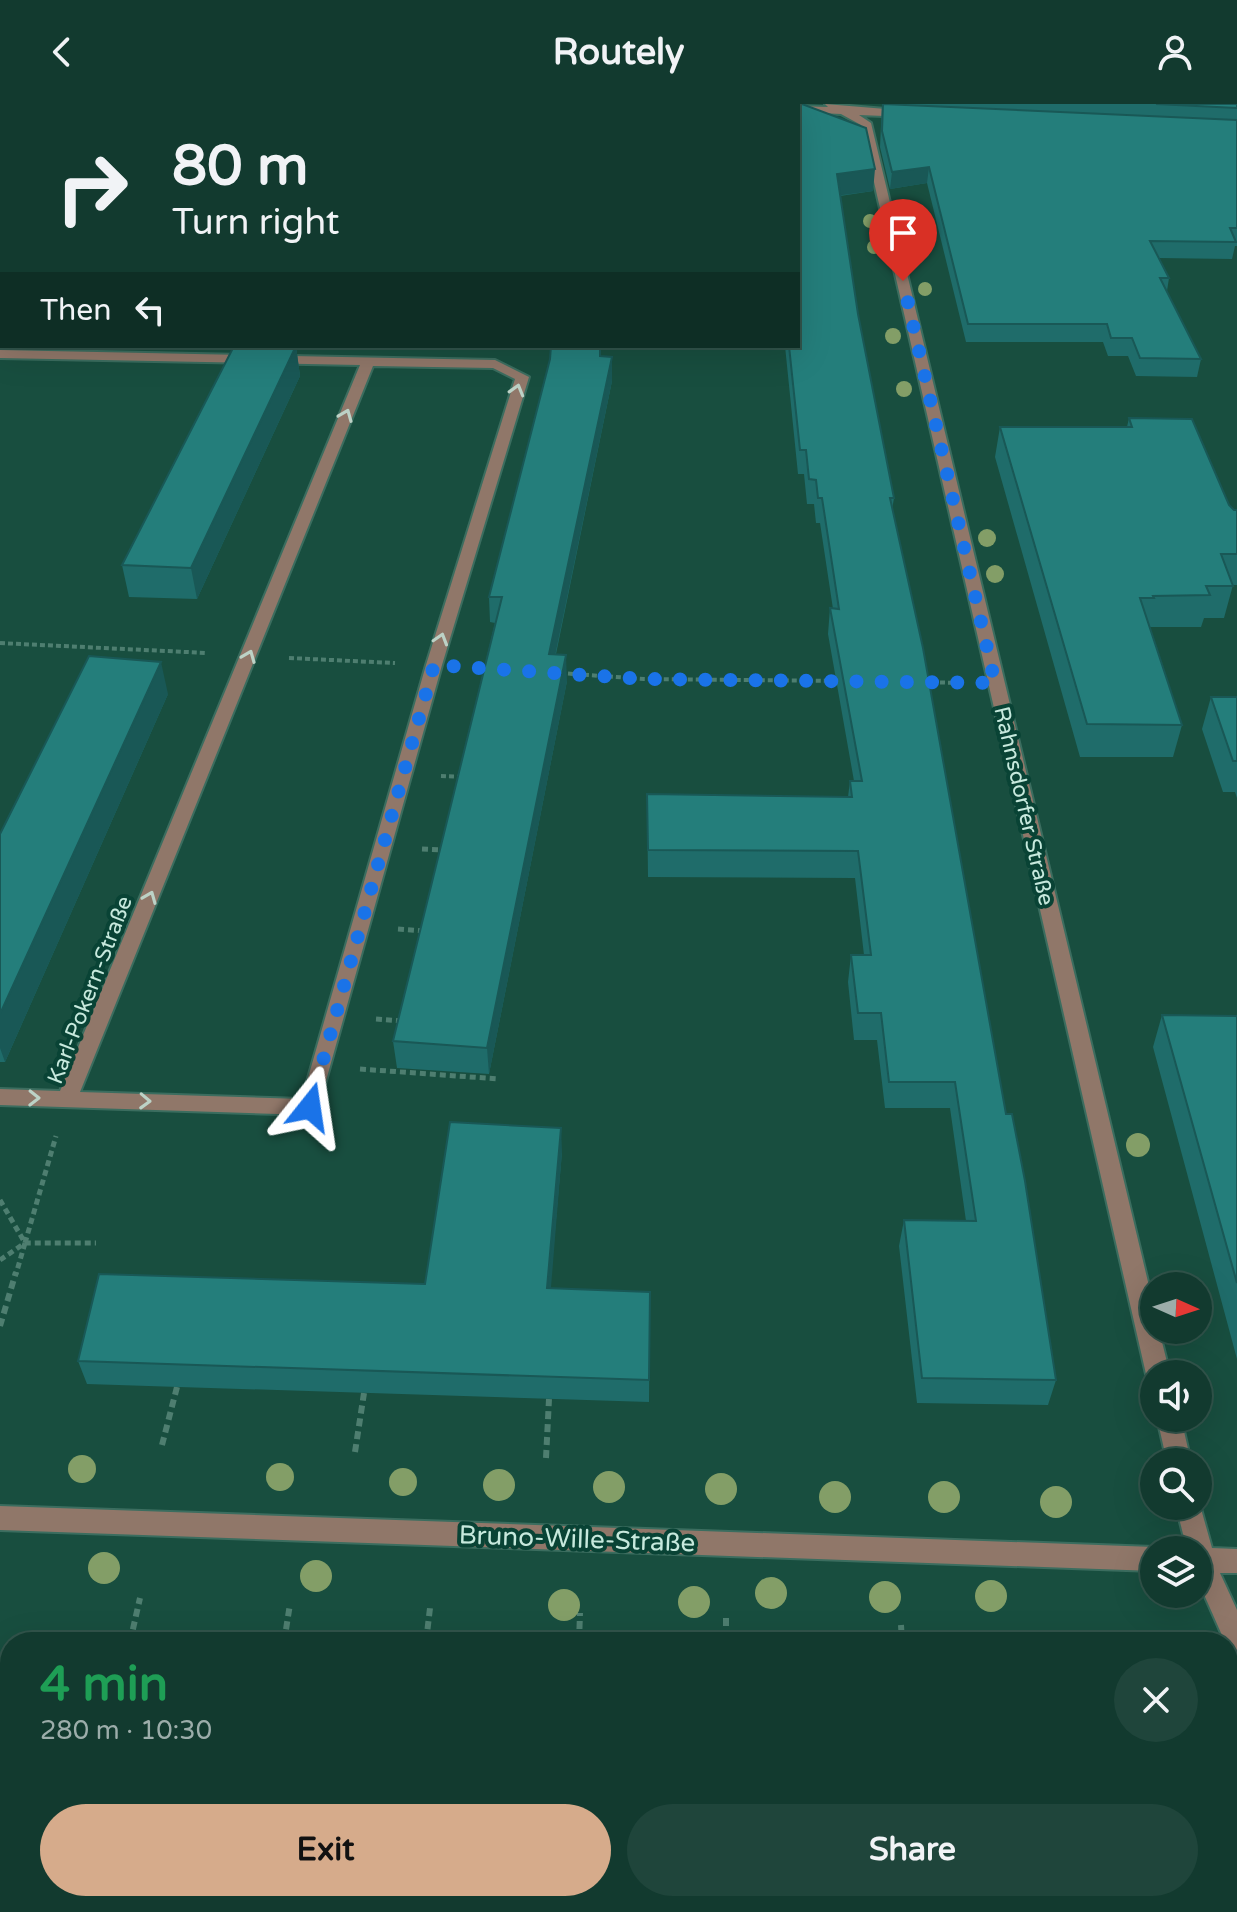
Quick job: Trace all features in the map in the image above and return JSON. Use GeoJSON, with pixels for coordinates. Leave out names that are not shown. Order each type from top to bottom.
{"type":"FeatureCollection","features":[{"type":"Feature","properties":{"kind":"street"},"geometry":{"type":"LineString","coordinates":[[800,109],[836,108],[919,115]]}},
{"type":"Feature","properties":{"kind":"street","name":"Rahnsdorfer Straße"},"geometry":{"type":"LineString","coordinates":[[836,108],[866,123],[1155,1360]]}},
{"type":"Feature","properties":{"kind":"street","name":"Karl-Pokern-Straße"},"geometry":{"type":"LineString","coordinates":[[0,354],[369,360],[495,364],[522,377],[434,665],[310,1107],[67,1099],[369,360]]}},
{"type":"Feature","properties":{"kind":"street"},"geometry":{"type":"LineString","coordinates":[[0,1097],[67,1099]]}},
{"type":"Feature","properties":{"kind":"street","name":"Bruno-Wille-Straße"},"geometry":{"type":"LineString","coordinates":[[0,1518],[1140,1559]]}},
{"type":"Feature","properties":{"kind":"street"},"geometry":{"type":"LineString","coordinates":[[1212,1560],[1237,1561]]}},
{"type":"Feature","properties":{"kind":"street"},"geometry":{"type":"LineString","coordinates":[[1212,1586],[1233,1632]]}},
{"type":"Feature","properties":{"kind":"path"},"geometry":{"type":"LineString","coordinates":[[0,643],[434,665]]}},
{"type":"Feature","properties":{"kind":"path"},"geometry":{"type":"LineString","coordinates":[[554,673],[644,679],[844,681]]}},
{"type":"Feature","properties":{"kind":"path"},"geometry":{"type":"LineString","coordinates":[[922,682],[995,683]]}},
{"type":"Feature","properties":{"kind":"path"},"geometry":{"type":"LineString","coordinates":[[322,1066],[499,1079]]}},
{"type":"Feature","properties":{"kind":"path"},"geometry":{"type":"LineString","coordinates":[[0,1326],[67,1099]]}},
{"type":"Feature","properties":{"kind":"path"},"geometry":{"type":"LineString","coordinates":[[0,1200],[25,1243]]}},
{"type":"Feature","properties":{"kind":"path"},"geometry":{"type":"LineString","coordinates":[[0,1260],[25,1243],[96,1243]]}},
{"type":"Feature","properties":{"kind":"path"},"geometry":{"type":"LineString","coordinates":[[162,1445],[177,1387]]}},
{"type":"Feature","properties":{"kind":"path"},"geometry":{"type":"LineString","coordinates":[[355,1452],[364,1393]]}},
{"type":"Feature","properties":{"kind":"path"},"geometry":{"type":"LineString","coordinates":[[546,1458],[549,1399]]}},
{"type":"Feature","properties":{"kind":"path"},"geometry":{"type":"LineString","coordinates":[[132,1632],[140,1598]]}},
{"type":"Feature","properties":{"kind":"path"},"geometry":{"type":"LineString","coordinates":[[286,1632],[290,1604]]}},
{"type":"Feature","properties":{"kind":"path"},"geometry":{"type":"LineString","coordinates":[[427,1632],[430,1608]]}},
{"type":"Feature","properties":{"kind":"path"},"geometry":{"type":"LineString","coordinates":[[579,1632],[580,1613]]}},
{"type":"Feature","properties":{"kind":"path"},"geometry":{"type":"LineString","coordinates":[[726,1618],[726,1632]]}},
{"type":"Feature","properties":{"kind":"path"},"geometry":{"type":"LineString","coordinates":[[901,1625],[901,1632]]}},
{"type":"Feature","properties":{"kind":"building"},"geometry":{"type":"Polygon","coordinates":[[[802,104],[866,128],[875,169],[837,174],[858,314],[894,498],[890,498],[923,648],[1006,1114],[1012,1114],[1025,1181],[1056,1380],[922,1378],[904,1220],[976,1221],[955,1082],[889,1082],[881,1013],[858,1013],[851,955],[871,955],[858,851],[648,850],[647,794],[852,797],[850,781],[862,781],[830,608],[839,609],[822,498],[818,498],[816,480],[809,479],[806,450],[800,450],[789,348],[800,348],[802,104]]]}},
{"type":"Feature","properties":{"kind":"building"},"geometry":{"type":"Polygon","coordinates":[[[883,104],[1237,120],[1237,228],[1230,228],[1236,242],[1150,241],[1169,278],[1160,278],[1201,359],[1140,358],[1132,338],[1111,338],[1107,324],[968,324],[929,167],[892,172],[882,131],[883,104]]]}},
{"type":"Feature","properties":{"kind":"building"},"geometry":{"type":"Polygon","coordinates":[[[1156,104],[1237,104],[1237,108],[1156,104]]]}},
{"type":"Feature","properties":{"kind":"building"},"geometry":{"type":"Polygon","coordinates":[[[233,348],[295,348],[191,568],[122,565],[233,348]]]}},
{"type":"Feature","properties":{"kind":"building"},"geometry":{"type":"Polygon","coordinates":[[[551,348],[600,348],[600,356],[612,357],[549,654],[566,655],[487,1048],[393,1041],[502,597],[489,597],[551,348]]]}},
{"type":"Feature","properties":{"kind":"building"},"geometry":{"type":"Polygon","coordinates":[[[1129,418],[1192,419],[1229,505],[1237,510],[1237,554],[1221,554],[1233,586],[1206,586],[1210,595],[1140,598],[1182,725],[1087,724],[1000,427],[1132,427],[1129,418]]]}},
{"type":"Feature","properties":{"kind":"building"},"geometry":{"type":"Polygon","coordinates":[[[89,656],[161,662],[0,1014],[0,834],[89,656]]]}},
{"type":"Feature","properties":{"kind":"building"},"geometry":{"type":"Polygon","coordinates":[[[1211,697],[1237,697],[1237,761],[1233,761],[1211,697]]]}},
{"type":"Feature","properties":{"kind":"building"},"geometry":{"type":"Polygon","coordinates":[[[1162,1015],[1237,1016],[1237,1283],[1162,1015]]]}},
{"type":"Feature","properties":{"kind":"building"},"geometry":{"type":"Polygon","coordinates":[[[450,1122],[561,1128],[547,1288],[650,1292],[649,1380],[78,1361],[99,1274],[425,1284],[450,1122]]]}},
{"type":"Feature","properties":{"kind":"route"},"geometry":{"type":"LineString","coordinates":[[310,1107],[434,665],[644,679],[995,683],[903,281]]}}]}
